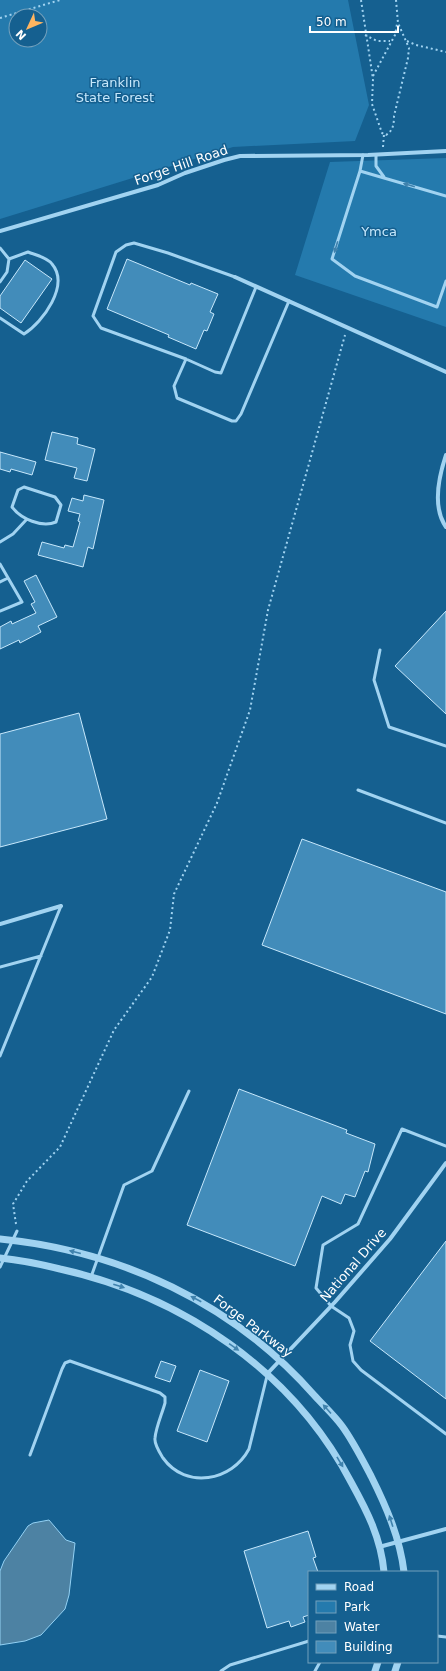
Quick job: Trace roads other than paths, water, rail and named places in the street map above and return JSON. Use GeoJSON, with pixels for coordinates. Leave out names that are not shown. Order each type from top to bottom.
{"type":"FeatureCollection","features":[{"type":"Feature","properties":{"kind":"street","name":"Forge Hill Road"},"geometry":{"type":"LineString","coordinates":[[0,231],[158,185],[185,173],[240,156],[376,155],[446,151]]}},
{"type":"Feature","properties":{"kind":"street"},"geometry":{"type":"LineString","coordinates":[[235,277],[446,372]]}},
{"type":"Feature","properties":{"kind":"street"},"geometry":{"type":"LineString","coordinates":[[446,455],[439,487],[439,510],[446,527]]}},
{"type":"Feature","properties":{"kind":"street"},"geometry":{"type":"LineString","coordinates":[[0,924],[61,906]]}},
{"type":"Feature","properties":{"kind":"street","name":"National Drive"},"geometry":{"type":"LineString","coordinates":[[267,1374],[331,1306],[390,1239],[446,1163]]}},
{"type":"Feature","properties":{"kind":"street","name":"Forge Parkway"},"geometry":{"type":"LineString","coordinates":[[0,1240],[33,1243],[97,1258],[159,1280],[199,1300],[247,1333],[280,1360],[301,1380],[342,1426],[386,1506],[398,1542],[404,1571]]}},
{"type":"Feature","properties":{"kind":"street"},"geometry":{"type":"LineString","coordinates":[[2,1258],[21,1260],[91,1277],[126,1288],[165,1304],[202,1325],[238,1350],[267,1374],[302,1409],[340,1460],[372,1520],[380,1547],[384,1571]]}},
{"type":"Feature","properties":{"kind":"street"},"geometry":{"type":"LineString","coordinates":[[380,1547],[446,1529]]}},
{"type":"Feature","properties":{"kind":"lane"},"geometry":{"type":"LineString","coordinates":[[363,155],[360,171],[332,258],[355,276],[437,307],[446,281]]}},
{"type":"Feature","properties":{"kind":"lane"},"geometry":{"type":"LineString","coordinates":[[376,155],[377,169],[385,178]]}},
{"type":"Feature","properties":{"kind":"lane"},"geometry":{"type":"LineString","coordinates":[[360,171],[446,196]]}},
{"type":"Feature","properties":{"kind":"lane"},"geometry":{"type":"LineString","coordinates":[[235,277],[134,243],[126,245],[116,252],[94,316],[101,328],[221,373],[256,287]]}},
{"type":"Feature","properties":{"kind":"lane"},"geometry":{"type":"LineString","coordinates":[[0,248],[9,259],[7,272],[0,282]]}},
{"type":"Feature","properties":{"kind":"lane"},"geometry":{"type":"LineString","coordinates":[[0,318],[24,334],[35,327],[50,307],[59,281],[57,271],[51,262],[40,256],[28,252],[9,259]]}},
{"type":"Feature","properties":{"kind":"lane"},"geometry":{"type":"LineString","coordinates":[[186,359],[174,386],[177,398],[232,421],[236,421],[289,301]]}},
{"type":"Feature","properties":{"kind":"lane"},"geometry":{"type":"LineString","coordinates":[[24,487],[55,497],[61,505],[56,522],[50,525],[27,519],[18,514],[12,507],[18,490],[24,487]]}},
{"type":"Feature","properties":{"kind":"lane"},"geometry":{"type":"LineString","coordinates":[[0,542],[13,534],[27,519]]}},
{"type":"Feature","properties":{"kind":"lane"},"geometry":{"type":"LineString","coordinates":[[0,564],[22,602],[0,611]]}},
{"type":"Feature","properties":{"kind":"lane"},"geometry":{"type":"LineString","coordinates":[[0,582],[8,578]]}},
{"type":"Feature","properties":{"kind":"lane"},"geometry":{"type":"LineString","coordinates":[[380,650],[374,680],[389,727],[446,746]]}},
{"type":"Feature","properties":{"kind":"lane"},"geometry":{"type":"LineString","coordinates":[[358,790],[446,823]]}},
{"type":"Feature","properties":{"kind":"lane"},"geometry":{"type":"LineString","coordinates":[[0,1056],[61,906]]}},
{"type":"Feature","properties":{"kind":"lane"},"geometry":{"type":"LineString","coordinates":[[0,967],[40,956]]}},
{"type":"Feature","properties":{"kind":"lane"},"geometry":{"type":"LineString","coordinates":[[91,1277],[124,1186],[152,1171],[189,1091]]}},
{"type":"Feature","properties":{"kind":"lane"},"geometry":{"type":"LineString","coordinates":[[446,1146],[402,1129],[358,1224],[323,1245],[316,1288],[331,1306],[349,1318],[354,1331],[350,1344],[353,1361],[361,1370],[446,1434]]}},
{"type":"Feature","properties":{"kind":"lane"},"geometry":{"type":"LineString","coordinates":[[0,1267],[2,1258],[13,1241],[17,1231]]}},
{"type":"Feature","properties":{"kind":"lane"},"geometry":{"type":"LineString","coordinates":[[30,1455],[62,1369],[65,1363],[70,1361],[160,1393],[165,1398],[165,1403],[154,1440],[160,1453],[168,1464],[176,1471],[186,1476],[210,1478],[220,1475],[244,1458],[249,1449],[267,1374]]}},
{"type":"Feature","properties":{"kind":"lane"},"geometry":{"type":"LineString","coordinates":[[221,1671],[230,1665],[308,1641]]}},
{"type":"Feature","properties":{"kind":"water"},"geometry":{"type":"Polygon","coordinates":[[[49,1520],[66,1540],[75,1543],[69,1595],[65,1609],[41,1635],[25,1641],[0,1645],[0,1571],[4,1561],[28,1526],[33,1523],[49,1520]]]}},
{"type":"Feature","properties":{"kind":"park label","name":"Franklin State Forest"},"geometry":{"type":"Point","coordinates":[115,90]}},
{"type":"Feature","properties":{"kind":"park label","name":"Ymca"},"geometry":{"type":"Point","coordinates":[379,231]}}]}
